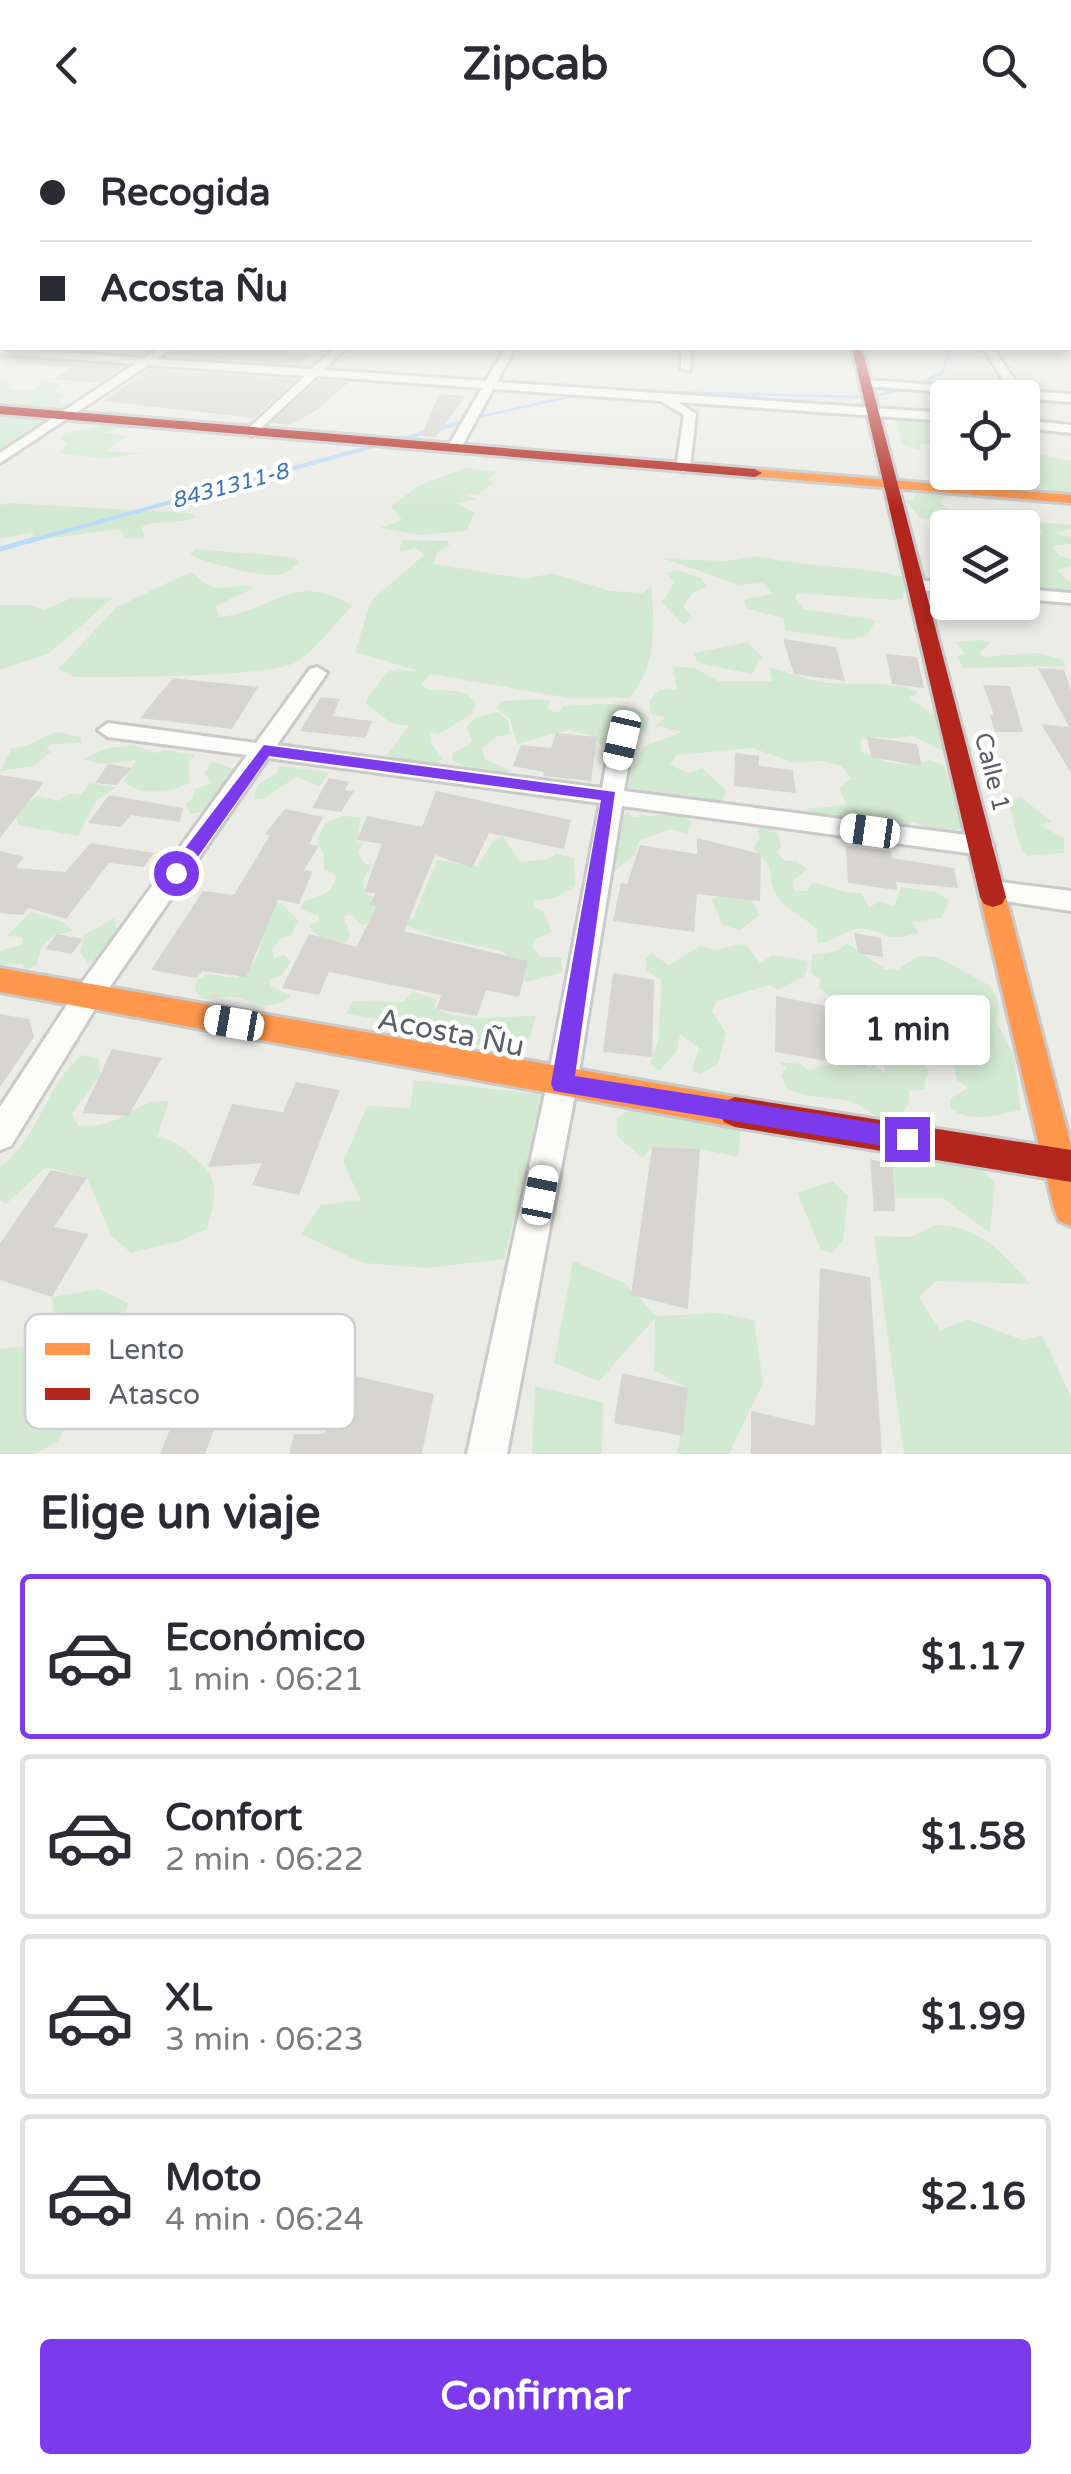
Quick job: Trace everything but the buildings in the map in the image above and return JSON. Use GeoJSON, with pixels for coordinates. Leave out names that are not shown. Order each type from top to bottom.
{"type":"FeatureCollection","features":[{"type":"Feature","properties":{"kind":"street"},"geometry":{"type":"LineString","coordinates":[[0,458],[112,385]]}},
{"type":"Feature","properties":{"kind":"street"},"geometry":{"type":"LineString","coordinates":[[252,432],[302,385]]}},
{"type":"Feature","properties":{"kind":"street"},"geometry":{"type":"LineString","coordinates":[[471,385],[930,416]]}},
{"type":"Feature","properties":{"kind":"street","name":"Calle 1"},"geometry":{"type":"LineString","coordinates":[[866,385],[1066,1165],[1071,1210]]}},
{"type":"Feature","properties":{"kind":"street"},"geometry":{"type":"LineString","coordinates":[[891,385],[930,388]]}},
{"type":"Feature","properties":{"kind":"street"},"geometry":{"type":"LineString","coordinates":[[454,448],[489,386]]}},
{"type":"Feature","properties":{"kind":"street"},"geometry":{"type":"LineString","coordinates":[[1040,396],[1071,398]]}},
{"type":"Feature","properties":{"kind":"street"},"geometry":{"type":"LineString","coordinates":[[663,398],[690,414],[684,468]]}},
{"type":"Feature","properties":{"kind":"street"},"geometry":{"type":"LineString","coordinates":[[0,410],[1071,499]]}},
{"type":"Feature","properties":{"kind":"street"},"geometry":{"type":"LineString","coordinates":[[1040,426],[1071,429]]}},
{"type":"Feature","properties":{"kind":"street"},"geometry":{"type":"LineString","coordinates":[[918,586],[930,587]]}},
{"type":"Feature","properties":{"kind":"street"},"geometry":{"type":"LineString","coordinates":[[1040,595],[1071,598]]}},
{"type":"Feature","properties":{"kind":"street"},"geometry":{"type":"LineString","coordinates":[[0,1135],[88,996],[317,672]]}},
{"type":"Feature","properties":{"kind":"street"},"geometry":{"type":"LineString","coordinates":[[108,730],[982,846]]}},
{"type":"Feature","properties":{"kind":"street"},"geometry":{"type":"LineString","coordinates":[[487,1454],[562,1084],[622,740]]}},
{"type":"Feature","properties":{"kind":"street"},"geometry":{"type":"LineString","coordinates":[[993,890],[1071,901]]}},
{"type":"Feature","properties":{"kind":"street","name":"Acosta Ñu"},"geometry":{"type":"LineString","coordinates":[[0,980],[562,1084],[1066,1165]]}},
{"type":"Feature","properties":{"kind":"green space"},"geometry":{"type":"Polygon","coordinates":[[[0,385],[33,391],[40,385],[59,385],[53,392],[67,394],[57,403],[77,402],[56,411],[0,406],[0,385]]]}},
{"type":"Feature","properties":{"kind":"green space"},"geometry":{"type":"Polygon","coordinates":[[[0,414],[51,418],[0,452],[0,414]]]}},
{"type":"Feature","properties":{"kind":"green space"},"geometry":{"type":"Polygon","coordinates":[[[895,417],[930,418],[930,444],[919,444],[921,450],[903,446],[895,417]]]}},
{"type":"Feature","properties":{"kind":"green space"},"geometry":{"type":"Polygon","coordinates":[[[118,424],[132,426],[101,433],[126,436],[105,451],[143,453],[103,459],[58,453],[68,444],[59,438],[64,433],[118,424]]]}},
{"type":"Feature","properties":{"kind":"green space"},"geometry":{"type":"Polygon","coordinates":[[[1040,455],[1071,461],[1071,493],[1040,489],[1040,455]]]}},
{"type":"Feature","properties":{"kind":"green space"},"geometry":{"type":"Polygon","coordinates":[[[466,468],[496,472],[488,479],[494,482],[478,494],[462,494],[477,499],[455,503],[474,512],[467,531],[420,535],[380,528],[402,520],[391,506],[420,485],[466,468]]]}},
{"type":"Feature","properties":{"kind":"green space"},"geometry":{"type":"Polygon","coordinates":[[[917,489],[944,495],[941,502],[950,510],[930,510],[930,519],[920,518],[905,500],[914,500],[917,489]]]}},
{"type":"Feature","properties":{"kind":"green space"},"geometry":{"type":"Polygon","coordinates":[[[0,505],[197,516],[142,527],[145,538],[125,538],[120,529],[43,539],[32,536],[34,532],[0,539],[0,505]]]}},
{"type":"Feature","properties":{"kind":"green space"},"geometry":{"type":"Polygon","coordinates":[[[1040,522],[1071,525],[1071,529],[1054,533],[1071,537],[1071,544],[1052,546],[1059,555],[1071,559],[1071,566],[1057,570],[1071,583],[1071,591],[1065,594],[1040,587],[1040,522]]]}},
{"type":"Feature","properties":{"kind":"green space"},"geometry":{"type":"Polygon","coordinates":[[[402,540],[448,541],[450,545],[437,552],[434,564],[526,579],[552,573],[610,591],[643,593],[651,585],[652,644],[639,685],[630,698],[569,698],[430,674],[421,684],[425,688],[470,697],[476,703],[473,713],[439,734],[430,732],[431,743],[442,758],[437,764],[417,766],[387,755],[409,726],[391,723],[366,704],[367,700],[392,670],[419,671],[355,652],[371,601],[424,555],[416,548],[399,552],[402,540]]]}},
{"type":"Feature","properties":{"kind":"green space"},"geometry":{"type":"Polygon","coordinates":[[[196,549],[295,558],[299,563],[280,574],[259,574],[197,558],[190,554],[196,549]]]}},
{"type":"Feature","properties":{"kind":"green space"},"geometry":{"type":"Polygon","coordinates":[[[756,556],[905,577],[903,599],[798,593],[795,598],[803,609],[876,620],[867,636],[848,639],[785,631],[784,619],[746,608],[744,599],[772,594],[763,583],[739,585],[665,559],[727,561],[756,556]]]}},
{"type":"Feature","properties":{"kind":"green space"},"geometry":{"type":"Polygon","coordinates":[[[677,570],[701,578],[706,587],[692,594],[683,606],[693,618],[683,625],[662,603],[674,582],[666,573],[677,570]]]}},
{"type":"Feature","properties":{"kind":"green space"},"geometry":{"type":"Polygon","coordinates":[[[190,572],[214,587],[254,588],[216,606],[219,617],[299,592],[332,596],[352,606],[305,655],[283,667],[227,674],[122,677],[75,677],[58,669],[117,607],[190,572]]]}},
{"type":"Feature","properties":{"kind":"green space"},"geometry":{"type":"Polygon","coordinates":[[[72,598],[113,598],[48,654],[0,670],[0,605],[31,605],[44,610],[72,598]]]}},
{"type":"Feature","properties":{"kind":"green space"},"geometry":{"type":"Polygon","coordinates":[[[747,642],[762,656],[752,674],[697,663],[694,653],[747,642]]]}},
{"type":"Feature","properties":{"kind":"green space"},"geometry":{"type":"Polygon","coordinates":[[[955,642],[992,642],[980,652],[983,657],[1036,653],[1063,659],[1065,666],[962,668],[958,655],[965,654],[955,642]]]}},
{"type":"Feature","properties":{"kind":"green space"},"geometry":{"type":"Polygon","coordinates":[[[672,666],[694,668],[718,681],[772,681],[769,668],[816,681],[893,685],[919,692],[909,698],[934,715],[950,749],[942,751],[911,735],[860,740],[862,752],[896,764],[930,760],[944,766],[963,827],[948,834],[911,822],[904,829],[815,818],[806,809],[846,805],[839,787],[851,779],[841,766],[820,761],[796,763],[752,748],[677,755],[670,765],[688,773],[702,768],[727,791],[720,803],[622,787],[643,747],[682,732],[655,725],[666,717],[651,715],[649,701],[659,690],[677,689],[672,666]]]}},
{"type":"Feature","properties":{"kind":"green space"},"geometry":{"type":"Polygon","coordinates":[[[502,701],[550,701],[547,709],[558,713],[563,706],[631,707],[649,718],[646,731],[623,735],[603,748],[592,736],[568,730],[517,744],[510,719],[496,708],[502,701]]]}},
{"type":"Feature","properties":{"kind":"green space"},"geometry":{"type":"Polygon","coordinates":[[[499,712],[509,722],[510,734],[496,737],[482,749],[485,759],[512,771],[489,779],[452,760],[453,753],[472,742],[467,726],[476,717],[499,712]]]}},
{"type":"Feature","properties":{"kind":"green space"},"geometry":{"type":"Polygon","coordinates":[[[59,732],[80,737],[82,743],[52,744],[46,749],[52,751],[34,766],[0,771],[12,748],[59,732]]]}},
{"type":"Feature","properties":{"kind":"green space"},"geometry":{"type":"Polygon","coordinates":[[[135,745],[155,753],[164,750],[195,755],[189,762],[190,783],[164,791],[138,790],[124,781],[136,760],[101,764],[82,759],[109,748],[135,745]]]}},
{"type":"Feature","properties":{"kind":"green space"},"geometry":{"type":"Polygon","coordinates":[[[213,761],[237,770],[207,811],[190,814],[185,803],[193,799],[195,789],[212,783],[204,773],[213,761]]]}},
{"type":"Feature","properties":{"kind":"green space"},"geometry":{"type":"Polygon","coordinates":[[[279,766],[329,772],[320,786],[296,777],[263,799],[254,799],[257,785],[277,773],[279,766]]]}},
{"type":"Feature","properties":{"kind":"green space"},"geometry":{"type":"Polygon","coordinates":[[[90,783],[117,787],[96,801],[78,836],[17,825],[16,810],[37,796],[59,801],[69,794],[81,794],[90,783]]]}},
{"type":"Feature","properties":{"kind":"green space"},"geometry":{"type":"Polygon","coordinates":[[[1021,797],[1052,822],[1039,825],[1064,838],[1064,853],[1026,856],[1007,800],[1021,797]]]}},
{"type":"Feature","properties":{"kind":"green space"},"geometry":{"type":"Polygon","coordinates":[[[627,812],[632,817],[678,814],[692,822],[687,834],[671,829],[640,840],[634,855],[609,876],[608,848],[617,845],[621,818],[627,812]]]}},
{"type":"Feature","properties":{"kind":"green space"},"geometry":{"type":"Polygon","coordinates":[[[342,816],[361,817],[357,842],[363,844],[358,853],[366,865],[372,864],[363,880],[365,894],[371,895],[385,923],[362,925],[352,915],[344,916],[350,935],[347,942],[330,945],[313,932],[310,924],[319,921],[319,916],[300,909],[303,902],[324,894],[334,883],[336,876],[324,869],[324,855],[317,841],[325,823],[342,816]]]}},
{"type":"Feature","properties":{"kind":"green space"},"geometry":{"type":"Polygon","coordinates":[[[765,826],[778,833],[781,847],[777,852],[785,861],[796,861],[807,869],[793,881],[794,890],[807,891],[812,883],[862,893],[869,908],[879,901],[894,906],[901,887],[936,892],[949,900],[942,918],[912,922],[919,933],[907,936],[858,929],[818,943],[816,928],[778,897],[770,867],[753,848],[760,838],[757,829],[765,826]]]}},
{"type":"Feature","properties":{"kind":"green space"},"geometry":{"type":"Polygon","coordinates":[[[503,837],[520,862],[549,859],[556,854],[574,858],[575,886],[555,898],[535,901],[533,906],[544,912],[552,932],[536,939],[533,947],[540,957],[561,957],[563,972],[527,982],[512,970],[505,953],[418,931],[401,919],[413,918],[437,860],[477,867],[493,841],[503,837]]]}},
{"type":"Feature","properties":{"kind":"green space"},"geometry":{"type":"Polygon","coordinates":[[[734,889],[747,892],[760,915],[740,930],[722,925],[712,899],[734,889]]]}},
{"type":"Feature","properties":{"kind":"green space"},"geometry":{"type":"Polygon","coordinates":[[[257,901],[282,904],[298,920],[291,936],[281,938],[272,949],[274,958],[284,955],[291,962],[281,976],[269,980],[271,986],[291,996],[268,1005],[231,997],[201,999],[195,989],[197,980],[207,974],[237,978],[258,954],[261,934],[257,901]]]}},
{"type":"Feature","properties":{"kind":"green space"},"geometry":{"type":"Polygon","coordinates":[[[31,912],[64,922],[73,931],[54,935],[41,948],[37,965],[26,970],[22,964],[0,965],[0,951],[23,944],[21,937],[6,936],[31,912]]]}},
{"type":"Feature","properties":{"kind":"green space"},"geometry":{"type":"Polygon","coordinates":[[[114,918],[118,934],[112,946],[89,964],[80,953],[84,935],[114,918]]]}},
{"type":"Feature","properties":{"kind":"green space"},"geometry":{"type":"Polygon","coordinates":[[[847,943],[885,969],[897,970],[918,956],[937,957],[989,985],[998,999],[997,1022],[1014,1055],[1021,1110],[976,1117],[951,1109],[950,1099],[968,1088],[957,1080],[954,1065],[923,1050],[917,1040],[928,1022],[914,1014],[882,1013],[871,999],[839,1003],[818,987],[821,980],[811,973],[812,955],[837,951],[847,943]]]}},
{"type":"Feature","properties":{"kind":"green space"},"geometry":{"type":"Polygon","coordinates":[[[739,944],[747,946],[760,963],[773,955],[808,961],[806,975],[778,990],[770,985],[717,1001],[712,1011],[726,1033],[718,1064],[701,1074],[692,1071],[699,1048],[680,1034],[677,1051],[659,1071],[650,1063],[658,1042],[662,981],[647,971],[645,959],[651,953],[669,965],[700,946],[716,950],[739,944]]]}},
{"type":"Feature","properties":{"kind":"green space"},"geometry":{"type":"Polygon","coordinates":[[[413,992],[437,999],[434,1007],[459,1016],[536,1016],[529,1041],[514,1049],[455,1043],[421,1026],[346,1014],[353,1001],[403,1002],[413,992]]]}},
{"type":"Feature","properties":{"kind":"green space"},"geometry":{"type":"Polygon","coordinates":[[[892,1044],[907,1047],[929,1070],[924,1090],[910,1090],[909,1103],[896,1123],[851,1102],[788,1090],[781,1075],[786,1068],[779,1062],[801,1064],[808,1070],[858,1061],[885,1073],[884,1050],[892,1044]]]}},
{"type":"Feature","properties":{"kind":"green space"},"geometry":{"type":"Polygon","coordinates":[[[82,1055],[98,1058],[100,1074],[72,1114],[78,1126],[108,1123],[145,1105],[169,1101],[157,1137],[179,1146],[211,1177],[214,1194],[207,1229],[180,1241],[131,1253],[111,1235],[87,1178],[46,1167],[6,1204],[0,1201],[0,1167],[24,1142],[59,1081],[82,1055]]]}},
{"type":"Feature","properties":{"kind":"green space"},"geometry":{"type":"Polygon","coordinates":[[[414,1080],[545,1095],[504,1259],[428,1268],[363,1263],[301,1234],[321,1205],[361,1200],[343,1162],[367,1106],[410,1108],[414,1080]]]}},
{"type":"Feature","properties":{"kind":"green space"},"geometry":{"type":"Polygon","coordinates":[[[654,1093],[742,1121],[738,1157],[700,1149],[652,1147],[642,1158],[618,1137],[616,1119],[654,1093]]]}},
{"type":"Feature","properties":{"kind":"green space"},"geometry":{"type":"Polygon","coordinates":[[[958,1153],[995,1181],[990,1233],[943,1198],[895,1198],[893,1164],[920,1168],[958,1153]]]}},
{"type":"Feature","properties":{"kind":"green space"},"geometry":{"type":"Polygon","coordinates":[[[832,1181],[848,1196],[843,1240],[832,1253],[821,1250],[797,1193],[832,1181]]]}},
{"type":"Feature","properties":{"kind":"green space"},"geometry":{"type":"Polygon","coordinates":[[[935,1225],[964,1230],[989,1242],[1030,1284],[936,1281],[919,1297],[940,1331],[967,1319],[1023,1340],[1042,1335],[1071,1396],[1071,1454],[904,1454],[874,1236],[911,1237],[935,1225]]]}},
{"type":"Feature","properties":{"kind":"green space"},"geometry":{"type":"Polygon","coordinates":[[[573,1261],[625,1283],[656,1316],[719,1313],[754,1320],[763,1383],[729,1454],[677,1454],[688,1389],[654,1370],[655,1318],[599,1381],[554,1363],[573,1261]]]}},
{"type":"Feature","properties":{"kind":"green space"},"geometry":{"type":"Polygon","coordinates":[[[99,1289],[128,1303],[125,1314],[54,1314],[52,1297],[99,1289]]]}},
{"type":"Feature","properties":{"kind":"green space"},"geometry":{"type":"Polygon","coordinates":[[[25,1346],[25,1429],[64,1429],[58,1441],[35,1454],[0,1454],[0,1349],[25,1346]]]}},
{"type":"Feature","properties":{"kind":"green space"},"geometry":{"type":"Polygon","coordinates":[[[535,1386],[603,1402],[602,1454],[532,1454],[535,1386]]]}},
{"type":"Feature","properties":{"kind":"waterway","name":"8431311-8"},"geometry":{"type":"LineString","coordinates":[[878,395],[907,388]]}},
{"type":"Feature","properties":{"kind":"waterway","name":"8431311-8"},"geometry":{"type":"LineString","coordinates":[[628,391],[866,397]]}},
{"type":"Feature","properties":{"kind":"waterway","name":"8431311-8"},"geometry":{"type":"LineString","coordinates":[[479,417],[581,394]]}},
{"type":"Feature","properties":{"kind":"waterway","name":"8431311-8"},"geometry":{"type":"LineString","coordinates":[[398,440],[459,423]]}},
{"type":"Feature","properties":{"kind":"waterway","name":"8431311-8"},"geometry":{"type":"LineString","coordinates":[[26,542],[381,444]]}},
{"type":"Feature","properties":{"kind":"waterway","name":"8431311-8"},"geometry":{"type":"LineString","coordinates":[[0,549],[35,539]]}},
{"type":"Feature","properties":{"kind":"traffic: slow"},"geometry":{"type":"LineString","coordinates":[[755,473],[1071,499]]}},
{"type":"Feature","properties":{"kind":"traffic: slow"},"geometry":{"type":"LineString","coordinates":[[993,897],[1071,1209]]}},
{"type":"Feature","properties":{"kind":"traffic: slow"},"geometry":{"type":"LineString","coordinates":[[0,980],[735,1112]]}},
{"type":"Feature","properties":{"kind":"traffic: jam"},"geometry":{"type":"LineString","coordinates":[[866,385],[993,897]]}},
{"type":"Feature","properties":{"kind":"traffic: jam"},"geometry":{"type":"LineString","coordinates":[[0,410],[755,473]]}},
{"type":"Feature","properties":{"kind":"traffic: jam"},"geometry":{"type":"LineString","coordinates":[[735,1112],[1071,1166]]}},
{"type":"Feature","properties":{"kind":"route"},"geometry":{"type":"LineString","coordinates":[[176,873],[264,750],[610,796],[562,1084],[907,1139]]}}]}
